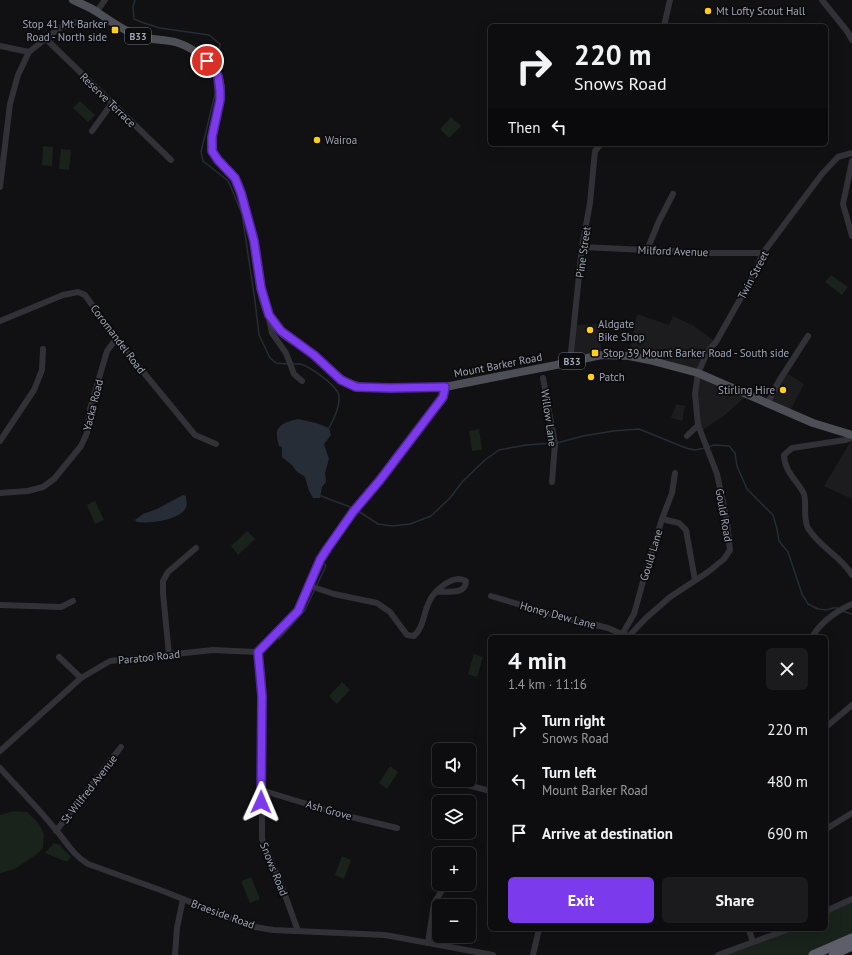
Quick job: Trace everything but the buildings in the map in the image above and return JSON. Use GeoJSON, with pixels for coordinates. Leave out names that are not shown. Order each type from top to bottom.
{"type":"FeatureCollection","features":[{"type":"Feature","properties":{"kind":"highway"},"geometry":{"type":"LineString","coordinates":[[813,955],[852,938]]}},
{"type":"Feature","properties":{"kind":"highway"},"geometry":{"type":"LineString","coordinates":[[833,955],[852,946]]}},
{"type":"Feature","properties":{"kind":"main road","name":"Mount Barker Road"},"geometry":{"type":"LineString","coordinates":[[73,0],[97,11],[110,21],[139,37],[176,42],[199,53],[216,72],[219,80],[220,100],[212,137],[212,151],[218,160],[235,178],[241,193],[254,241],[261,288],[269,315],[281,331],[314,355],[341,380],[356,387],[445,387],[602,355],[629,356],[698,373],[767,404],[852,437]]}},
{"type":"Feature","properties":{"kind":"street"},"geometry":{"type":"LineString","coordinates":[[97,11],[105,0]]}},
{"type":"Feature","properties":{"kind":"street"},"geometry":{"type":"LineString","coordinates":[[664,24],[670,0]]}},
{"type":"Feature","properties":{"kind":"street"},"geometry":{"type":"LineString","coordinates":[[822,0],[847,31],[852,40]]}},
{"type":"Feature","properties":{"kind":"street"},"geometry":{"type":"LineString","coordinates":[[0,187],[10,104],[18,75],[29,52],[58,29],[72,23],[78,22],[96,25],[110,21]]}},
{"type":"Feature","properties":{"kind":"street","name":"Reserve Terrace"},"geometry":{"type":"LineString","coordinates":[[46,39],[171,160]]}},
{"type":"Feature","properties":{"kind":"street"},"geometry":{"type":"LineString","coordinates":[[0,46],[29,52]]}},
{"type":"Feature","properties":{"kind":"street"},"geometry":{"type":"LineString","coordinates":[[92,131],[112,103]]}},
{"type":"Feature","properties":{"kind":"street","name":"Pine Street"},"geometry":{"type":"LineString","coordinates":[[570,362],[582,247],[590,203],[595,151],[599,146]]}},
{"type":"Feature","properties":{"kind":"street","name":"Twin Street"},"geometry":{"type":"LineString","coordinates":[[698,373],[708,352],[716,342],[752,278],[764,253],[822,174],[838,157],[852,153]]}},
{"type":"Feature","properties":{"kind":"street"},"geometry":{"type":"LineString","coordinates":[[852,161],[843,204],[852,236]]}},
{"type":"Feature","properties":{"kind":"street"},"geometry":{"type":"LineString","coordinates":[[647,250],[658,221],[673,194]]}},
{"type":"Feature","properties":{"kind":"street","name":"Milford Avenue"},"geometry":{"type":"LineString","coordinates":[[582,247],[709,253],[764,253]]}},
{"type":"Feature","properties":{"kind":"street","name":"Coromandel Road"},"geometry":{"type":"LineString","coordinates":[[0,321],[63,295],[78,292],[85,296],[116,339],[195,435],[216,444]]}},
{"type":"Feature","properties":{"kind":"street"},"geometry":{"type":"LineString","coordinates":[[269,315],[272,332],[286,353],[294,374],[302,381]]}},
{"type":"Feature","properties":{"kind":"street"},"geometry":{"type":"LineString","coordinates":[[767,404],[779,381],[808,336]]}},
{"type":"Feature","properties":{"kind":"street","name":"Yacka Road"},"geometry":{"type":"LineString","coordinates":[[0,493],[28,491],[43,487],[54,479],[81,446],[87,433],[90,409],[107,351],[116,339]]}},
{"type":"Feature","properties":{"kind":"street"},"geometry":{"type":"LineString","coordinates":[[0,441],[34,390],[42,370],[43,349]]}},
{"type":"Feature","properties":{"kind":"street","name":"Gould Road"},"geometry":{"type":"LineString","coordinates":[[627,635],[670,597],[708,572],[724,559],[730,550],[727,521],[717,474],[698,425],[695,394],[698,373]]}},
{"type":"Feature","properties":{"kind":"street","name":"Willow Lane"},"geometry":{"type":"LineString","coordinates":[[543,378],[555,442],[552,482]]}},
{"type":"Feature","properties":{"kind":"street"},"geometry":{"type":"LineString","coordinates":[[258,652],[298,611],[320,560],[356,510],[443,397],[445,387]]}},
{"type":"Feature","properties":{"kind":"street"},"geometry":{"type":"LineString","coordinates":[[687,436],[698,425]]}},
{"type":"Feature","properties":{"kind":"street"},"geometry":{"type":"LineString","coordinates":[[852,437],[845,440],[792,448],[784,455],[784,462],[805,494],[804,512],[807,526],[816,539],[847,567],[852,574]]}},
{"type":"Feature","properties":{"kind":"street","name":"Gould Lane"},"geometry":{"type":"LineString","coordinates":[[626,635],[624,632],[634,614],[646,567],[672,493],[674,473]]}},
{"type":"Feature","properties":{"kind":"street"},"geometry":{"type":"LineString","coordinates":[[662,519],[679,523],[686,530],[695,580]]}},
{"type":"Feature","properties":{"kind":"street"},"geometry":{"type":"LineString","coordinates":[[169,655],[163,581],[168,572],[196,548]]}},
{"type":"Feature","properties":{"kind":"street"},"geometry":{"type":"LineString","coordinates":[[310,586],[334,594],[377,603],[390,612],[407,635],[414,636],[420,631],[428,603],[437,592]]}},
{"type":"Feature","properties":{"kind":"street","name":"Honey Dew Lane"},"geometry":{"type":"LineString","coordinates":[[491,596],[558,616],[608,628],[624,635]]}},
{"type":"Feature","properties":{"kind":"street"},"geometry":{"type":"LineString","coordinates":[[0,605],[61,606],[73,601]]}},
{"type":"Feature","properties":{"kind":"street"},"geometry":{"type":"LineString","coordinates":[[813,635],[836,612],[852,604]]}},
{"type":"Feature","properties":{"kind":"street","name":"Paratoo Road"},"geometry":{"type":"LineString","coordinates":[[0,751],[81,678],[110,661],[213,650],[258,652]]}},
{"type":"Feature","properties":{"kind":"street","name":"Snows Road"},"geometry":{"type":"LineString","coordinates":[[258,652],[262,696],[262,839],[298,931]]}},
{"type":"Feature","properties":{"kind":"street"},"geometry":{"type":"LineString","coordinates":[[59,657],[81,678]]}},
{"type":"Feature","properties":{"kind":"street"},"geometry":{"type":"LineString","coordinates":[[828,725],[852,705]]}},
{"type":"Feature","properties":{"kind":"street","name":"St Wilfred Avenue"},"geometry":{"type":"LineString","coordinates":[[56,831],[121,747]]}},
{"type":"Feature","properties":{"kind":"street","name":"Braeside Road"},"geometry":{"type":"LineString","coordinates":[[0,768],[56,831],[68,848],[78,858],[88,864],[163,891],[255,927],[273,930],[385,935],[494,955]]}},
{"type":"Feature","properties":{"kind":"street"},"geometry":{"type":"LineString","coordinates":[[475,787],[488,790]]}},
{"type":"Feature","properties":{"kind":"street","name":"Ash Grove"},"geometry":{"type":"LineString","coordinates":[[261,790],[343,815],[397,828]]}},
{"type":"Feature","properties":{"kind":"street"},"geometry":{"type":"LineString","coordinates":[[828,828],[852,813]]}},
{"type":"Feature","properties":{"kind":"street"},"geometry":{"type":"LineString","coordinates":[[428,943],[434,903],[442,891]]}},
{"type":"Feature","properties":{"kind":"street"},"geometry":{"type":"LineString","coordinates":[[175,955],[177,928],[183,899]]}},
{"type":"Feature","properties":{"kind":"street"},"geometry":{"type":"LineString","coordinates":[[828,910],[852,899]]}},
{"type":"Feature","properties":{"kind":"street"},"geometry":{"type":"LineString","coordinates":[[533,955],[539,931]]}},
{"type":"Feature","properties":{"kind":"street"},"geometry":{"type":"LineString","coordinates":[[750,931],[753,942]]}},
{"type":"Feature","properties":{"kind":"street"},"geometry":{"type":"LineString","coordinates":[[718,955],[783,931]]}},
{"type":"Feature","properties":{"kind":"shaded area"},"geometry":{"type":"Polygon","coordinates":[[[80,101],[95,115],[88,122],[73,108],[80,101]]]}},
{"type":"Feature","properties":{"kind":"shaded area"},"geometry":{"type":"Polygon","coordinates":[[[451,117],[461,126],[449,138],[440,129],[451,117]]]}},
{"type":"Feature","properties":{"kind":"shaded area"},"geometry":{"type":"Polygon","coordinates":[[[43,146],[53,147],[52,166],[42,165],[43,146]]]}},
{"type":"Feature","properties":{"kind":"shaded area"},"geometry":{"type":"Polygon","coordinates":[[[61,149],[71,150],[69,170],[59,169],[61,149]]]}},
{"type":"Feature","properties":{"kind":"shaded area"},"geometry":{"type":"Polygon","coordinates":[[[831,275],[848,287],[842,295],[825,282],[831,275]]]}},
{"type":"Feature","properties":{"kind":"shaded area"},"geometry":{"type":"Polygon","coordinates":[[[637,314],[669,325],[673,316],[694,326],[716,342],[699,373],[747,395],[725,415],[701,431],[695,394],[698,373],[629,356],[637,314]]]}},
{"type":"Feature","properties":{"kind":"shaded area"},"geometry":{"type":"Polygon","coordinates":[[[600,324],[602,355],[570,362],[574,325],[600,324]]]}},
{"type":"Feature","properties":{"kind":"shaded area"},"geometry":{"type":"Polygon","coordinates":[[[785,372],[804,384],[789,413],[767,404],[785,372]]]}},
{"type":"Feature","properties":{"kind":"shaded area"},"geometry":{"type":"Polygon","coordinates":[[[676,404],[685,406],[682,421],[671,418],[676,404]]]}},
{"type":"Feature","properties":{"kind":"shaded area"},"geometry":{"type":"Polygon","coordinates":[[[298,419],[329,428],[331,435],[324,444],[329,459],[325,473],[326,482],[322,487],[320,498],[313,498],[309,491],[305,477],[296,471],[292,465],[282,457],[282,447],[279,446],[277,438],[278,429],[284,424],[298,419]]]}},
{"type":"Feature","properties":{"kind":"shaded area"},"geometry":{"type":"Polygon","coordinates":[[[479,429],[482,450],[472,451],[469,431],[479,429]]]}},
{"type":"Feature","properties":{"kind":"shaded area"},"geometry":{"type":"Polygon","coordinates":[[[852,439],[852,499],[824,486],[852,439]]]}},
{"type":"Feature","properties":{"kind":"shaded area"},"geometry":{"type":"Polygon","coordinates":[[[183,495],[186,496],[186,506],[182,513],[177,516],[156,522],[137,522],[135,520],[143,514],[157,509],[183,495]]]}},
{"type":"Feature","properties":{"kind":"shaded area"},"geometry":{"type":"Polygon","coordinates":[[[95,501],[104,520],[95,524],[87,505],[95,501]]]}},
{"type":"Feature","properties":{"kind":"shaded area"},"geometry":{"type":"Polygon","coordinates":[[[247,531],[255,539],[238,555],[231,546],[247,531]]]}},
{"type":"Feature","properties":{"kind":"shaded area"},"geometry":{"type":"Polygon","coordinates":[[[474,654],[483,657],[477,677],[468,674],[474,654]]]}},
{"type":"Feature","properties":{"kind":"shaded area"},"geometry":{"type":"Polygon","coordinates":[[[342,682],[350,690],[337,704],[329,696],[342,682]]]}},
{"type":"Feature","properties":{"kind":"shaded area"},"geometry":{"type":"Polygon","coordinates":[[[390,766],[398,772],[387,789],[379,783],[390,766]]]}},
{"type":"Feature","properties":{"kind":"shaded area"},"geometry":{"type":"Polygon","coordinates":[[[14,811],[27,812],[39,824],[44,834],[43,848],[15,869],[0,873],[0,815],[14,811]]]}},
{"type":"Feature","properties":{"kind":"shaded area"},"geometry":{"type":"Polygon","coordinates":[[[54,843],[60,845],[71,857],[68,861],[64,861],[45,853],[54,843]]]}},
{"type":"Feature","properties":{"kind":"shaded area"},"geometry":{"type":"Polygon","coordinates":[[[342,856],[351,860],[344,879],[335,875],[342,856]]]}},
{"type":"Feature","properties":{"kind":"shaded area"},"geometry":{"type":"Polygon","coordinates":[[[251,877],[260,899],[250,903],[241,881],[251,877]]]}},
{"type":"Feature","properties":{"kind":"shaded area"},"geometry":{"type":"Polygon","coordinates":[[[852,899],[852,938],[813,955],[719,955],[784,931],[828,931],[828,910],[852,899]]]}},
{"type":"Feature","properties":{"kind":"waterway"},"geometry":{"type":"LineString","coordinates":[[135,0],[133,7],[134,19],[160,28],[209,35],[220,44],[216,66]]}},
{"type":"Feature","properties":{"kind":"waterway"},"geometry":{"type":"LineString","coordinates":[[214,78],[215,94],[201,152],[203,161],[227,180],[230,185],[242,214],[259,335],[270,358],[276,363],[288,364]]}},
{"type":"Feature","properties":{"kind":"waterway"},"geometry":{"type":"LineString","coordinates":[[291,364],[301,364],[311,369],[329,382],[337,392],[339,396],[339,404],[329,428]]}},
{"type":"Feature","properties":{"kind":"waterway"},"geometry":{"type":"LineString","coordinates":[[557,443],[583,436],[613,431],[639,429],[686,448],[695,450],[705,448]]}},
{"type":"Feature","properties":{"kind":"waterway"},"geometry":{"type":"LineString","coordinates":[[358,511],[378,524],[393,526],[410,524],[431,516],[450,498],[463,481],[485,460],[499,450],[526,445],[553,443]]}},
{"type":"Feature","properties":{"kind":"waterway"},"geometry":{"type":"LineString","coordinates":[[708,447],[714,445],[729,446],[735,453],[737,466],[747,489],[773,515],[779,541],[788,552],[802,594],[808,604],[818,609],[826,610],[838,608]]}},
{"type":"Feature","properties":{"kind":"waterway"},"geometry":{"type":"LineString","coordinates":[[321,496],[353,508]]}},
{"type":"Feature","properties":{"kind":"waterway"},"geometry":{"type":"LineString","coordinates":[[317,585],[326,566],[322,561]]}},
{"type":"Feature","properties":{"kind":"waterway"},"geometry":{"type":"LineString","coordinates":[[279,639],[305,610],[314,591]]}},
{"type":"Feature","properties":{"kind":"waterway"},"geometry":{"type":"LineString","coordinates":[[842,611],[852,614]]}},
{"type":"Feature","properties":{"kind":"place","name":"Mt Lofty Scout Hall"},"geometry":{"type":"Point","coordinates":[708,11]}},
{"type":"Feature","properties":{"kind":"place","name":"Stop 41 Mt Barker Road - North side"},"geometry":{"type":"Point","coordinates":[115,30]}},
{"type":"Feature","properties":{"kind":"place","name":"Wairoa"},"geometry":{"type":"Point","coordinates":[317,140]}},
{"type":"Feature","properties":{"kind":"place","name":"Aldgate Bike Shop"},"geometry":{"type":"Point","coordinates":[590,330]}},
{"type":"Feature","properties":{"kind":"place","name":"Stop 39 Mount Barker Road - South side"},"geometry":{"type":"Point","coordinates":[595,353]}},
{"type":"Feature","properties":{"kind":"place","name":"Patch"},"geometry":{"type":"Point","coordinates":[591,377]}},
{"type":"Feature","properties":{"kind":"place","name":"Stirling Hire"},"geometry":{"type":"Point","coordinates":[783,390]}},
{"type":"Feature","properties":{"kind":"route"},"geometry":{"type":"LineString","coordinates":[[207,61],[218,76],[220,91],[220,100],[211,144],[212,151],[218,160],[235,178],[241,193],[254,241],[261,288],[269,315],[281,331],[314,355],[341,380],[356,387],[445,387],[443,397],[380,480],[353,512],[327,549],[320,560],[298,611],[258,652],[262,696],[263,758],[261,802]]}}]}
